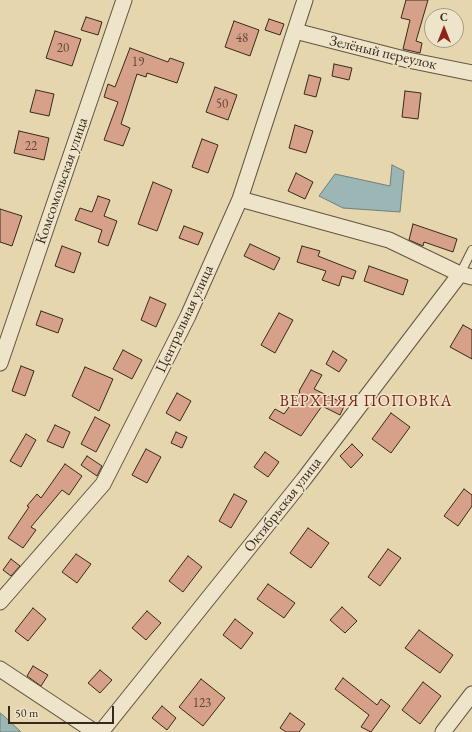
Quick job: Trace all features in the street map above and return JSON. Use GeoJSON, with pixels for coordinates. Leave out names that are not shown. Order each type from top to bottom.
{"type":"FeatureCollection","features":[{"type":"Feature","properties":{"kind":"street","name":"Комсомольская улица"},"geometry":{"type":"LineString","coordinates":[[0,363],[124,0]]}},
{"type":"Feature","properties":{"kind":"street","name":"Центральная улица"},"geometry":{"type":"LineString","coordinates":[[0,602],[103,484],[188,316],[240,199],[305,0]]}},
{"type":"Feature","properties":{"kind":"street","name":"Зелёный переулок"},"geometry":{"type":"LineString","coordinates":[[295,32],[408,60],[472,73]]}},
{"type":"Feature","properties":{"kind":"street"},"geometry":{"type":"LineString","coordinates":[[240,199],[389,240],[466,276]]}},
{"type":"Feature","properties":{"kind":"street","name":"Октябрьская улица"},"geometry":{"type":"LineString","coordinates":[[101,732],[466,276]]}},
{"type":"Feature","properties":{"kind":"street"},"geometry":{"type":"LineString","coordinates":[[0,669],[95,732]]}},
{"type":"Feature","properties":{"kind":"street"},"geometry":{"type":"LineString","coordinates":[[443,732],[472,694]]}},
{"type":"Feature","properties":{"kind":"lane"},"geometry":{"type":"LineString","coordinates":[[466,276],[472,250]]}},
{"type":"Feature","properties":{"kind":"water"},"geometry":{"type":"Polygon","coordinates":[[[392,165],[404,171],[400,212],[343,208],[319,196],[335,174],[390,186],[392,165]]]}},
{"type":"Feature","properties":{"kind":"water"},"geometry":{"type":"Polygon","coordinates":[[[0,713],[4,716],[21,732],[0,732],[0,713]]]}},
{"type":"Feature","properties":{"kind":"building"},"geometry":{"type":"Polygon","coordinates":[[[406,0],[428,0],[426,8],[424,8],[424,14],[416,41],[422,43],[420,53],[403,49],[410,20],[401,18],[406,0]]]}},
{"type":"Feature","properties":{"kind":"building"},"geometry":{"type":"Polygon","coordinates":[[[86,17],[102,22],[98,35],[81,30],[86,17]]]}},
{"type":"Feature","properties":{"kind":"building"},"geometry":{"type":"Polygon","coordinates":[[[269,19],[284,24],[280,35],[265,30],[269,19]]]}},
{"type":"Feature","properties":{"kind":"building"},"geometry":{"type":"Polygon","coordinates":[[[234,21],[259,30],[250,56],[225,47],[234,21]]]}},
{"type":"Feature","properties":{"kind":"building"},"geometry":{"type":"Polygon","coordinates":[[[55,31],[81,39],[72,66],[46,58],[55,31]]]}},
{"type":"Feature","properties":{"kind":"building"},"geometry":{"type":"Polygon","coordinates":[[[130,48],[168,62],[170,58],[184,63],[177,83],[147,73],[146,77],[137,74],[121,124],[130,128],[123,146],[104,140],[118,102],[104,97],[108,84],[115,87],[130,48]]]}},
{"type":"Feature","properties":{"kind":"building"},"geometry":{"type":"Polygon","coordinates":[[[334,64],[352,68],[349,80],[332,76],[334,64]]]}},
{"type":"Feature","properties":{"kind":"building"},"geometry":{"type":"Polygon","coordinates":[[[309,75],[321,78],[316,97],[304,94],[309,75]]]}},
{"type":"Feature","properties":{"kind":"building"},"geometry":{"type":"Polygon","coordinates":[[[215,87],[237,95],[228,120],[206,112],[215,87]]]}},
{"type":"Feature","properties":{"kind":"building"},"geometry":{"type":"Polygon","coordinates":[[[36,90],[54,94],[49,116],[30,112],[36,90]]]}},
{"type":"Feature","properties":{"kind":"building"},"geometry":{"type":"Polygon","coordinates":[[[405,91],[421,93],[418,119],[402,117],[405,91]]]}},
{"type":"Feature","properties":{"kind":"building"},"geometry":{"type":"Polygon","coordinates":[[[295,125],[313,131],[306,153],[289,148],[295,125]]]}},
{"type":"Feature","properties":{"kind":"building"},"geometry":{"type":"Polygon","coordinates":[[[19,131],[49,138],[44,160],[14,153],[19,131]]]}},
{"type":"Feature","properties":{"kind":"building"},"geometry":{"type":"Polygon","coordinates":[[[202,139],[218,145],[208,173],[192,167],[202,139]]]}},
{"type":"Feature","properties":{"kind":"building"},"geometry":{"type":"Polygon","coordinates":[[[296,173],[313,182],[305,199],[288,191],[296,173]]]}},
{"type":"Feature","properties":{"kind":"building"},"geometry":{"type":"Polygon","coordinates":[[[153,182],[172,190],[157,231],[138,224],[153,182]]]}},
{"type":"Feature","properties":{"kind":"building"},"geometry":{"type":"Polygon","coordinates":[[[98,196],[110,200],[104,216],[117,221],[108,246],[98,242],[102,230],[75,220],[80,208],[92,212],[98,196]]]}},
{"type":"Feature","properties":{"kind":"building"},"geometry":{"type":"Polygon","coordinates":[[[0,209],[22,216],[12,246],[0,242],[0,209]]]}},
{"type":"Feature","properties":{"kind":"building"},"geometry":{"type":"Polygon","coordinates":[[[413,224],[457,239],[453,252],[424,242],[423,246],[409,240],[413,224]]]}},
{"type":"Feature","properties":{"kind":"building"},"geometry":{"type":"Polygon","coordinates":[[[184,226],[203,233],[198,245],[179,238],[184,226]]]}},
{"type":"Feature","properties":{"kind":"building"},"geometry":{"type":"Polygon","coordinates":[[[250,244],[280,258],[274,270],[244,256],[250,244]]]}},
{"type":"Feature","properties":{"kind":"building"},"geometry":{"type":"Polygon","coordinates":[[[62,246],[81,253],[74,273],[55,266],[62,246]]]}},
{"type":"Feature","properties":{"kind":"building"},"geometry":{"type":"Polygon","coordinates":[[[302,246],[320,251],[318,256],[356,271],[353,279],[342,276],[339,286],[322,280],[326,271],[297,262],[302,246]]]}},
{"type":"Feature","properties":{"kind":"building"},"geometry":{"type":"Polygon","coordinates":[[[369,266],[408,280],[403,295],[364,281],[369,266]]]}},
{"type":"Feature","properties":{"kind":"building"},"geometry":{"type":"Polygon","coordinates":[[[150,297],[166,304],[156,327],[141,320],[150,297]]]}},
{"type":"Feature","properties":{"kind":"building"},"geometry":{"type":"Polygon","coordinates":[[[41,311],[63,319],[58,333],[36,325],[41,311]]]}},
{"type":"Feature","properties":{"kind":"building"},"geometry":{"type":"Polygon","coordinates":[[[279,313],[293,320],[275,353],[261,345],[279,313]]]}},
{"type":"Feature","properties":{"kind":"building"},"geometry":{"type":"Polygon","coordinates":[[[463,325],[472,330],[472,359],[450,347],[463,325]]]}},
{"type":"Feature","properties":{"kind":"building"},"geometry":{"type":"Polygon","coordinates":[[[123,350],[142,360],[132,379],[113,369],[123,350]]]}},
{"type":"Feature","properties":{"kind":"building"},"geometry":{"type":"Polygon","coordinates":[[[333,351],[347,360],[339,372],[326,364],[333,351]]]}},
{"type":"Feature","properties":{"kind":"building"},"geometry":{"type":"Polygon","coordinates":[[[21,366],[34,371],[25,396],[12,391],[21,366]]]}},
{"type":"Feature","properties":{"kind":"building"},"geometry":{"type":"Polygon","coordinates":[[[85,367],[113,379],[99,411],[72,396],[85,367]]]}},
{"type":"Feature","properties":{"kind":"building"},"geometry":{"type":"Polygon","coordinates":[[[311,370],[322,375],[314,389],[345,404],[340,415],[322,406],[301,436],[269,418],[275,409],[284,414],[300,392],[299,391],[311,370]]]}},
{"type":"Feature","properties":{"kind":"building"},"geometry":{"type":"Polygon","coordinates":[[[177,393],[191,401],[180,421],[166,413],[177,393]]]}},
{"type":"Feature","properties":{"kind":"building"},"geometry":{"type":"Polygon","coordinates":[[[391,413],[410,427],[391,453],[372,439],[391,413]]]}},
{"type":"Feature","properties":{"kind":"building"},"geometry":{"type":"Polygon","coordinates":[[[95,417],[110,425],[96,452],[81,444],[95,417]]]}},
{"type":"Feature","properties":{"kind":"building"},"geometry":{"type":"Polygon","coordinates":[[[55,425],[70,432],[63,448],[47,441],[55,425]]]}},
{"type":"Feature","properties":{"kind":"building"},"geometry":{"type":"Polygon","coordinates":[[[176,432],[187,437],[182,448],[171,443],[176,432]]]}},
{"type":"Feature","properties":{"kind":"building"},"geometry":{"type":"Polygon","coordinates":[[[26,434],[36,440],[21,467],[10,461],[26,434]]]}},
{"type":"Feature","properties":{"kind":"building"},"geometry":{"type":"Polygon","coordinates":[[[352,444],[363,455],[351,468],[340,456],[352,444]]]}},
{"type":"Feature","properties":{"kind":"building"},"geometry":{"type":"Polygon","coordinates":[[[146,449],[161,457],[147,483],[132,475],[146,449]]]}},
{"type":"Feature","properties":{"kind":"building"},"geometry":{"type":"Polygon","coordinates":[[[265,452],[279,462],[268,477],[254,467],[265,452]]]}},
{"type":"Feature","properties":{"kind":"building"},"geometry":{"type":"Polygon","coordinates":[[[87,456],[102,466],[97,476],[81,465],[87,456]]]}},
{"type":"Feature","properties":{"kind":"building"},"geometry":{"type":"Polygon","coordinates":[[[65,464],[82,476],[69,495],[62,490],[31,527],[36,530],[23,548],[8,538],[29,507],[27,506],[37,494],[41,498],[65,464]]]}},
{"type":"Feature","properties":{"kind":"building"},"geometry":{"type":"Polygon","coordinates":[[[464,489],[472,495],[472,506],[458,526],[444,516],[464,489]]]}},
{"type":"Feature","properties":{"kind":"building"},"geometry":{"type":"Polygon","coordinates":[[[234,494],[247,501],[231,528],[219,521],[234,494]]]}},
{"type":"Feature","properties":{"kind":"building"},"geometry":{"type":"Polygon","coordinates":[[[308,528],[329,543],[311,568],[290,553],[308,528]]]}},
{"type":"Feature","properties":{"kind":"building"},"geometry":{"type":"Polygon","coordinates":[[[388,549],[401,558],[380,586],[368,577],[388,549]]]}},
{"type":"Feature","properties":{"kind":"building"},"geometry":{"type":"Polygon","coordinates":[[[76,554],[91,564],[77,583],[62,572],[76,554]]]}},
{"type":"Feature","properties":{"kind":"building"},"geometry":{"type":"Polygon","coordinates":[[[188,556],[202,567],[183,592],[169,581],[188,556]]]}},
{"type":"Feature","properties":{"kind":"building"},"geometry":{"type":"Polygon","coordinates":[[[11,559],[20,566],[11,576],[3,570],[11,559]]]}},
{"type":"Feature","properties":{"kind":"building"},"geometry":{"type":"Polygon","coordinates":[[[268,584],[295,603],[284,618],[257,599],[268,584]]]}},
{"type":"Feature","properties":{"kind":"building"},"geometry":{"type":"Polygon","coordinates":[[[342,607],[357,621],[345,633],[330,620],[342,607]]]}},
{"type":"Feature","properties":{"kind":"building"},"geometry":{"type":"Polygon","coordinates":[[[33,608],[46,619],[28,641],[15,631],[33,608]]]}},
{"type":"Feature","properties":{"kind":"building"},"geometry":{"type":"Polygon","coordinates":[[[147,611],[161,623],[146,640],[132,628],[147,611]]]}},
{"type":"Feature","properties":{"kind":"building"},"geometry":{"type":"Polygon","coordinates":[[[235,619],[253,633],[241,649],[223,635],[235,619]]]}},
{"type":"Feature","properties":{"kind":"building"},"geometry":{"type":"Polygon","coordinates":[[[419,630],[453,655],[440,673],[405,648],[419,630]]]}},
{"type":"Feature","properties":{"kind":"building"},"geometry":{"type":"Polygon","coordinates":[[[33,666],[48,675],[41,686],[27,676],[33,666]]]}},
{"type":"Feature","properties":{"kind":"building"},"geometry":{"type":"Polygon","coordinates":[[[100,670],[112,680],[100,693],[88,683],[100,670]]]}},
{"type":"Feature","properties":{"kind":"building"},"geometry":{"type":"Polygon","coordinates":[[[343,678],[377,705],[381,699],[390,706],[371,732],[361,727],[369,715],[335,689],[343,678]]]}},
{"type":"Feature","properties":{"kind":"building"},"geometry":{"type":"Polygon","coordinates":[[[201,679],[225,698],[203,726],[179,707],[201,679]]]}},
{"type":"Feature","properties":{"kind":"building"},"geometry":{"type":"Polygon","coordinates":[[[423,682],[441,696],[420,724],[402,710],[423,682]]]}},
{"type":"Feature","properties":{"kind":"building"},"geometry":{"type":"Polygon","coordinates":[[[162,706],[176,718],[167,730],[152,718],[162,706]]]}},
{"type":"Feature","properties":{"kind":"building"},"geometry":{"type":"Polygon","coordinates":[[[290,713],[305,724],[299,732],[286,732],[280,728],[290,713]]]}},
{"type":"Feature","properties":{"kind":"district","name":"ВЕРХНЯЯ ПОПОВКА"},"geometry":{"type":"Point","coordinates":[366,402]}}]}
